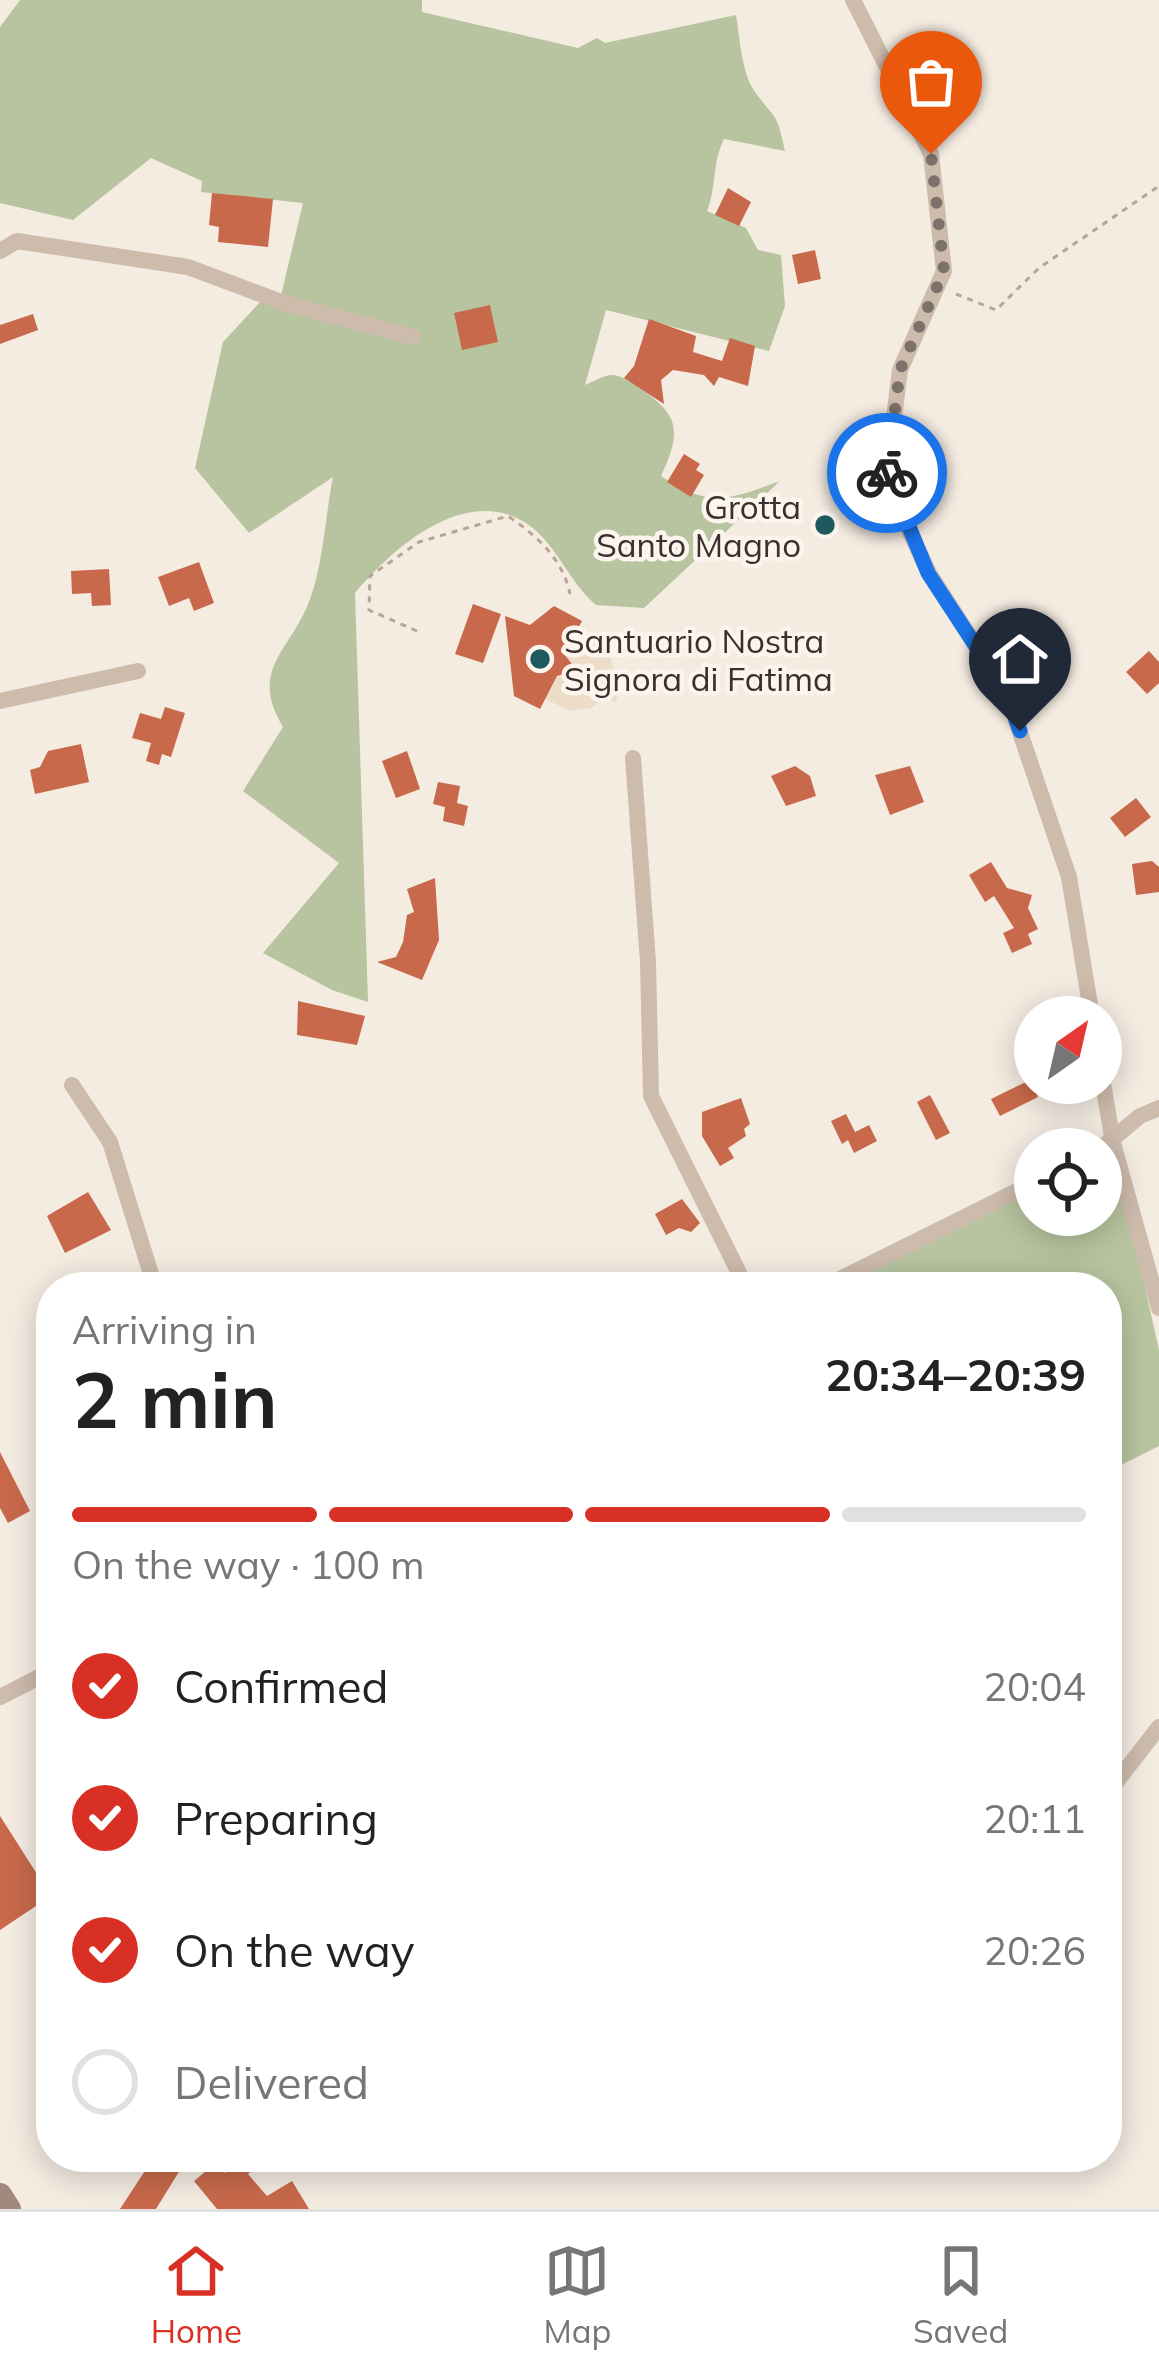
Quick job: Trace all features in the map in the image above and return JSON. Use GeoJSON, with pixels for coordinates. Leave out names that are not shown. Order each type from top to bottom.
{"type":"FeatureCollection","features":[{"type":"Feature","properties":{"kind":"main road"},"geometry":{"type":"LineString","coordinates":[[0,2194],[9,2209]]}},
{"type":"Feature","properties":{"kind":"street"},"geometry":{"type":"LineString","coordinates":[[854,0],[931,154],[944,271],[900,370],[886,481],[928,573],[1007,694],[1069,877],[1089,996]]}},
{"type":"Feature","properties":{"kind":"street"},"geometry":{"type":"LineString","coordinates":[[0,250],[17,241],[188,267],[284,303],[413,338]]}},
{"type":"Feature","properties":{"kind":"street"},"geometry":{"type":"LineString","coordinates":[[0,701],[138,671]]}},
{"type":"Feature","properties":{"kind":"street"},"geometry":{"type":"LineString","coordinates":[[633,758],[648,962],[651,1096],[739,1272]]}},
{"type":"Feature","properties":{"kind":"street"},"geometry":{"type":"LineString","coordinates":[[72,1085],[110,1142],[150,1272]]}},
{"type":"Feature","properties":{"kind":"street"},"geometry":{"type":"LineString","coordinates":[[1122,1132],[1140,1116],[1159,1108]]}},
{"type":"Feature","properties":{"kind":"street"},"geometry":{"type":"LineString","coordinates":[[854,1272],[1014,1192]]}},
{"type":"Feature","properties":{"kind":"street"},"geometry":{"type":"LineString","coordinates":[[1122,1193],[1159,1309]]}},
{"type":"Feature","properties":{"kind":"street"},"geometry":{"type":"LineString","coordinates":[[0,1697],[36,1679]]}},
{"type":"Feature","properties":{"kind":"street"},"geometry":{"type":"LineString","coordinates":[[1122,1775],[1159,1727]]}},
{"type":"Feature","properties":{"kind":"path"},"geometry":{"type":"LineString","coordinates":[[937,287],[997,310],[1039,268],[1159,186]]}},
{"type":"Feature","properties":{"kind":"path"},"geometry":{"type":"LineString","coordinates":[[417,631],[369,610],[370,576],[418,542],[508,516],[532,533],[565,572],[570,594]]}},
{"type":"Feature","properties":{"kind":"green space"},"geometry":{"type":"Polygon","coordinates":[[[20,0],[422,0],[422,12],[578,48],[597,38],[605,43],[736,15],[747,75],[780,129],[785,151],[724,139],[707,211],[746,228],[758,250],[781,255],[785,306],[769,351],[606,310],[585,385],[619,376],[662,406],[674,435],[661,476],[692,493],[719,498],[780,481],[644,608],[596,605],[530,526],[507,514],[482,511],[434,525],[390,557],[355,593],[368,1002],[332,990],[263,953],[339,863],[243,791],[283,727],[270,692],[271,677],[312,592],[333,477],[249,533],[195,468],[223,342],[262,300],[279,304],[303,203],[201,192],[202,181],[151,158],[73,220],[0,203],[0,27],[20,0]]]}},
{"type":"Feature","properties":{"kind":"green space"},"geometry":{"type":"Polygon","coordinates":[[[1122,1184],[1159,1350],[1159,1446],[1122,1464],[1122,1272],[866,1272],[1014,1194],[1014,1236],[1122,1236],[1122,1184]]]}},
{"type":"Feature","properties":{"kind":"shaded area"},"geometry":{"type":"Polygon","coordinates":[[[578,628],[608,648],[615,675],[625,678],[615,702],[605,697],[591,708],[571,711],[545,699],[557,676],[572,665],[564,654],[578,628]]]}},
{"type":"Feature","properties":{"kind":"building"},"geometry":{"type":"Polygon","coordinates":[[[728,188],[751,202],[739,226],[715,215],[728,188]]]}},
{"type":"Feature","properties":{"kind":"building"},"geometry":{"type":"Polygon","coordinates":[[[212,193],[273,199],[268,247],[218,242],[219,227],[209,225],[212,193]]]}},
{"type":"Feature","properties":{"kind":"building"},"geometry":{"type":"Polygon","coordinates":[[[815,250],[821,279],[798,284],[792,255],[815,250]]]}},
{"type":"Feature","properties":{"kind":"building"},"geometry":{"type":"Polygon","coordinates":[[[490,305],[498,342],[462,350],[454,313],[490,305]]]}},
{"type":"Feature","properties":{"kind":"building"},"geometry":{"type":"Polygon","coordinates":[[[33,314],[38,330],[0,344],[0,325],[33,314]]]}},
{"type":"Feature","properties":{"kind":"building"},"geometry":{"type":"Polygon","coordinates":[[[649,319],[696,336],[693,352],[722,361],[730,338],[755,346],[748,386],[719,377],[714,386],[704,375],[673,370],[661,380],[664,404],[624,378],[634,366],[649,319]]]}},
{"type":"Feature","properties":{"kind":"building"},"geometry":{"type":"Polygon","coordinates":[[[684,454],[700,464],[696,470],[704,475],[691,497],[667,482],[684,454]]]}},
{"type":"Feature","properties":{"kind":"building"},"geometry":{"type":"Polygon","coordinates":[[[199,562],[214,603],[194,611],[189,598],[169,606],[158,577],[199,562]]]}},
{"type":"Feature","properties":{"kind":"building"},"geometry":{"type":"Polygon","coordinates":[[[109,569],[111,605],[92,606],[91,593],[72,594],[71,571],[109,569]]]}},
{"type":"Feature","properties":{"kind":"building"},"geometry":{"type":"Polygon","coordinates":[[[473,604],[501,614],[483,663],[455,654],[473,604]]]}},
{"type":"Feature","properties":{"kind":"building","name":"Santuario Nostra Signora di Fatima"},"geometry":{"type":"Polygon","coordinates":[[[554,606],[582,621],[564,654],[572,664],[568,673],[557,676],[540,709],[514,696],[505,616],[530,625],[554,606]]]}},
{"type":"Feature","properties":{"kind":"building"},"geometry":{"type":"Polygon","coordinates":[[[1149,651],[1159,662],[1159,683],[1147,694],[1126,672],[1149,651]]]}},
{"type":"Feature","properties":{"kind":"building"},"geometry":{"type":"Polygon","coordinates":[[[165,707],[185,713],[171,757],[162,754],[159,765],[146,761],[151,743],[132,738],[140,713],[161,719],[165,707]]]}},
{"type":"Feature","properties":{"kind":"building"},"geometry":{"type":"Polygon","coordinates":[[[81,744],[89,782],[35,794],[30,770],[40,767],[48,751],[81,744]]]}},
{"type":"Feature","properties":{"kind":"building"},"geometry":{"type":"Polygon","coordinates":[[[407,751],[420,789],[396,798],[382,761],[407,751]]]}},
{"type":"Feature","properties":{"kind":"building"},"geometry":{"type":"Polygon","coordinates":[[[795,766],[810,776],[816,796],[786,806],[771,776],[795,766]]]}},
{"type":"Feature","properties":{"kind":"building"},"geometry":{"type":"Polygon","coordinates":[[[910,766],[924,802],[890,815],[875,775],[910,766]]]}},
{"type":"Feature","properties":{"kind":"building"},"geometry":{"type":"Polygon","coordinates":[[[438,782],[460,786],[457,803],[468,806],[464,826],[443,821],[445,807],[433,804],[438,782]]]}},
{"type":"Feature","properties":{"kind":"building"},"geometry":{"type":"Polygon","coordinates":[[[1136,798],[1151,817],[1125,837],[1110,818],[1136,798]]]}},
{"type":"Feature","properties":{"kind":"building"},"geometry":{"type":"Polygon","coordinates":[[[1152,861],[1159,867],[1159,892],[1136,895],[1132,864],[1152,861]]]}},
{"type":"Feature","properties":{"kind":"building"},"geometry":{"type":"Polygon","coordinates":[[[991,862],[1007,888],[1032,895],[1028,908],[1038,929],[1028,934],[1032,944],[1012,953],[1003,933],[1014,928],[994,896],[985,902],[969,875],[991,862]]]}},
{"type":"Feature","properties":{"kind":"building"},"geometry":{"type":"Polygon","coordinates":[[[435,878],[439,940],[422,980],[377,962],[396,957],[403,942],[407,915],[414,912],[407,889],[435,878]]]}},
{"type":"Feature","properties":{"kind":"building"},"geometry":{"type":"Polygon","coordinates":[[[298,1001],[365,1016],[357,1045],[297,1035],[298,1001]]]}},
{"type":"Feature","properties":{"kind":"building"},"geometry":{"type":"Polygon","coordinates":[[[1014,1088],[1014,1104],[1024,1104],[1000,1116],[991,1099],[1014,1088]]]}},
{"type":"Feature","properties":{"kind":"building"},"geometry":{"type":"Polygon","coordinates":[[[930,1095],[950,1133],[936,1140],[917,1102],[930,1095]]]}},
{"type":"Feature","properties":{"kind":"building"},"geometry":{"type":"Polygon","coordinates":[[[741,1098],[750,1124],[744,1129],[746,1136],[728,1148],[734,1158],[720,1166],[702,1136],[702,1112],[741,1098]]]}},
{"type":"Feature","properties":{"kind":"building"},"geometry":{"type":"Polygon","coordinates":[[[846,1114],[855,1132],[869,1125],[877,1141],[854,1153],[848,1140],[842,1144],[831,1121],[846,1114]]]}},
{"type":"Feature","properties":{"kind":"building"},"geometry":{"type":"Polygon","coordinates":[[[88,1192],[111,1230],[65,1253],[47,1216],[88,1192]]]}},
{"type":"Feature","properties":{"kind":"building"},"geometry":{"type":"Polygon","coordinates":[[[682,1199],[700,1223],[691,1232],[679,1228],[666,1235],[655,1214],[682,1199]]]}},
{"type":"Feature","properties":{"kind":"building"},"geometry":{"type":"Polygon","coordinates":[[[0,1452],[30,1511],[8,1523],[0,1508],[0,1452]]]}},
{"type":"Feature","properties":{"kind":"building"},"geometry":{"type":"Polygon","coordinates":[[[0,1816],[36,1872],[36,1906],[0,1930],[0,1816]]]}},
{"type":"Feature","properties":{"kind":"building"},"geometry":{"type":"Polygon","coordinates":[[[144,2172],[179,2172],[156,2209],[120,2209],[144,2172]]]}},
{"type":"Feature","properties":{"kind":"building"},"geometry":{"type":"Polygon","coordinates":[[[205,2172],[250,2172],[267,2196],[292,2181],[309,2209],[217,2209],[194,2181],[205,2172]]]}},
{"type":"Feature","properties":{"kind":"way so far"},"geometry":{"type":"LineString","coordinates":[[887,473],[900,370],[944,271],[931,154]]}},
{"type":"Feature","properties":{"kind":"place","name":"Grotta Santo Magno"},"geometry":{"type":"Point","coordinates":[825,525]}},
{"type":"Feature","properties":{"kind":"place","name":"Santuario Nostra Signora di Fatima"},"geometry":{"type":"Point","coordinates":[540,659]}},
{"type":"Feature","properties":{"kind":"route"},"geometry":{"type":"LineString","coordinates":[[887,473],[886,481],[928,573],[1007,694],[1020,731]]}}]}
